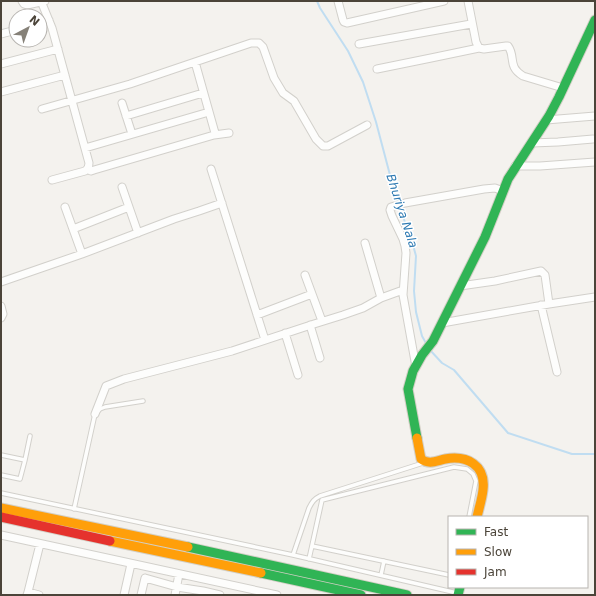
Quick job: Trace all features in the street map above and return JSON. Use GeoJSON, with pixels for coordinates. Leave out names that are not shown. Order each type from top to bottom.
{"type":"FeatureCollection","features":[{"type":"Feature","properties":{"kind":"street"},"geometry":{"type":"LineString","coordinates":[[22,1],[27,5],[43,1],[58,49],[89,163],[87,169]]}},
{"type":"Feature","properties":{"kind":"street"},"geometry":{"type":"LineString","coordinates":[[338,1],[343,20],[347,23],[444,1]]}},
{"type":"Feature","properties":{"kind":"street"},"geometry":{"type":"LineString","coordinates":[[468,1],[476,42],[479,48]]}},
{"type":"Feature","properties":{"kind":"street"},"geometry":{"type":"LineString","coordinates":[[477,516],[483,490],[483,480],[480,471],[476,466],[469,461],[461,459],[448,458],[429,463],[420,459],[409,398],[408,389],[410,380],[422,355],[434,341],[485,237],[508,179],[546,120],[595,20]]}},
{"type":"Feature","properties":{"kind":"street"},"geometry":{"type":"LineString","coordinates":[[359,44],[472,24]]}},
{"type":"Feature","properties":{"kind":"street"},"geometry":{"type":"LineString","coordinates":[[42,109],[130,84],[250,43],[259,43],[263,47],[274,78],[283,93],[294,102],[316,139],[323,146],[328,146],[367,125]]}},
{"type":"Feature","properties":{"kind":"street"},"geometry":{"type":"LineString","coordinates":[[377,68],[479,48],[508,46],[511,50],[513,65],[518,73],[523,76],[563,88]]}},
{"type":"Feature","properties":{"kind":"street"},"geometry":{"type":"LineString","coordinates":[[1,64],[58,49]]}},
{"type":"Feature","properties":{"kind":"street"},"geometry":{"type":"LineString","coordinates":[[195,62],[215,133],[214,135]]}},
{"type":"Feature","properties":{"kind":"street"},"geometry":{"type":"LineString","coordinates":[[2,96],[65,75]]}},
{"type":"Feature","properties":{"kind":"street"},"geometry":{"type":"LineString","coordinates":[[126,116],[203,93]]}},
{"type":"Feature","properties":{"kind":"street"},"geometry":{"type":"LineString","coordinates":[[122,103],[132,134]]}},
{"type":"Feature","properties":{"kind":"street"},"geometry":{"type":"LineString","coordinates":[[85,148],[209,112]]}},
{"type":"Feature","properties":{"kind":"street"},"geometry":{"type":"LineString","coordinates":[[546,120],[595,116]]}},
{"type":"Feature","properties":{"kind":"street"},"geometry":{"type":"LineString","coordinates":[[52,180],[87,169],[94,170],[229,132]]}},
{"type":"Feature","properties":{"kind":"street"},"geometry":{"type":"LineString","coordinates":[[532,143],[593,139]]}},
{"type":"Feature","properties":{"kind":"street"},"geometry":{"type":"LineString","coordinates":[[515,166],[540,166],[595,162]]}},
{"type":"Feature","properties":{"kind":"street"},"geometry":{"type":"LineString","coordinates":[[211,169],[265,340]]}},
{"type":"Feature","properties":{"kind":"street"},"geometry":{"type":"LineString","coordinates":[[122,187],[138,233]]}},
{"type":"Feature","properties":{"kind":"street"},"geometry":{"type":"LineString","coordinates":[[416,366],[404,303],[403,290],[406,253],[405,246],[390,209],[392,206],[405,203],[491,188],[503,191]]}},
{"type":"Feature","properties":{"kind":"street"},"geometry":{"type":"LineString","coordinates":[[1,282],[222,203]]}},
{"type":"Feature","properties":{"kind":"street"},"geometry":{"type":"LineString","coordinates":[[65,207],[82,254]]}},
{"type":"Feature","properties":{"kind":"street"},"geometry":{"type":"LineString","coordinates":[[73,229],[129,207]]}},
{"type":"Feature","properties":{"kind":"street"},"geometry":{"type":"LineString","coordinates":[[365,244],[382,298]]}},
{"type":"Feature","properties":{"kind":"street"},"geometry":{"type":"LineString","coordinates":[[460,286],[495,281],[541,271],[544,275],[550,304]]}},
{"type":"Feature","properties":{"kind":"street"},"geometry":{"type":"LineString","coordinates":[[305,275],[322,321]]}},
{"type":"Feature","properties":{"kind":"street"},"geometry":{"type":"LineString","coordinates":[[96,414],[106,386],[124,378],[232,351],[354,311],[403,290]]}},
{"type":"Feature","properties":{"kind":"street"},"geometry":{"type":"LineString","coordinates":[[257,315],[312,294]]}},
{"type":"Feature","properties":{"kind":"street"},"geometry":{"type":"LineString","coordinates":[[442,323],[595,297]]}},
{"type":"Feature","properties":{"kind":"street"},"geometry":{"type":"LineString","coordinates":[[541,305],[557,372]]}},
{"type":"Feature","properties":{"kind":"street"},"geometry":{"type":"LineString","coordinates":[[1,306],[3,314],[1,318]]}},
{"type":"Feature","properties":{"kind":"street"},"geometry":{"type":"LineString","coordinates":[[310,325],[320,358]]}},
{"type":"Feature","properties":{"kind":"street"},"geometry":{"type":"LineString","coordinates":[[285,333],[298,374]]}},
{"type":"Feature","properties":{"kind":"street"},"geometry":{"type":"LineString","coordinates":[[1,508],[407,595]]}},
{"type":"Feature","properties":{"kind":"street"},"geometry":{"type":"LineString","coordinates":[[1,518],[361,595]]}},
{"type":"Feature","properties":{"kind":"street"},"geometry":{"type":"LineString","coordinates":[[1,535],[277,595]]}},
{"type":"Feature","properties":{"kind":"street"},"geometry":{"type":"LineString","coordinates":[[39,595],[28,593],[40,544]]}},
{"type":"Feature","properties":{"kind":"street"},"geometry":{"type":"LineString","coordinates":[[124,595],[131,564]]}},
{"type":"Feature","properties":{"kind":"street"},"geometry":{"type":"LineString","coordinates":[[175,595],[179,574]]}},
{"type":"Feature","properties":{"kind":"street"},"geometry":{"type":"LineString","coordinates":[[141,595],[145,578],[203,593],[220,595]]}},
{"type":"Feature","properties":{"kind":"street"},"geometry":{"type":"LineString","coordinates":[[203,593],[206,580]]}},
{"type":"Feature","properties":{"kind":"lane"},"geometry":{"type":"LineString","coordinates":[[74,509],[96,414],[100,409],[105,407],[143,402]]}},
{"type":"Feature","properties":{"kind":"lane"},"geometry":{"type":"LineString","coordinates":[[1,475],[20,479],[30,436]]}},
{"type":"Feature","properties":{"kind":"lane"},"geometry":{"type":"LineString","coordinates":[[1,456],[25,460]]}},
{"type":"Feature","properties":{"kind":"lane"},"geometry":{"type":"LineString","coordinates":[[293,555],[312,502],[315,498],[424,462]]}},
{"type":"Feature","properties":{"kind":"lane"},"geometry":{"type":"LineString","coordinates":[[310,559],[322,500],[454,467],[467,469],[473,474],[476,481],[469,516]]}},
{"type":"Feature","properties":{"kind":"lane"},"geometry":{"type":"LineString","coordinates":[[1,493],[293,555],[460,593]]}},
{"type":"Feature","properties":{"kind":"lane"},"geometry":{"type":"LineString","coordinates":[[312,546],[448,575]]}},
{"type":"Feature","properties":{"kind":"lane"},"geometry":{"type":"LineString","coordinates":[[381,575],[384,561]]}},
{"type":"Feature","properties":{"kind":"waterway","name":"Bhuriya Nala"},"geometry":{"type":"LineString","coordinates":[[317,1],[348,51],[363,82],[376,122],[395,194],[416,256],[414,291],[416,312],[422,336],[427,345]]}},
{"type":"Feature","properties":{"kind":"waterway","name":"Bhuriya Nala"},"geometry":{"type":"LineString","coordinates":[[430,350],[442,363],[454,370],[508,433],[572,454],[595,454]]}},
{"type":"Feature","properties":{"kind":"traffic: fast"},"geometry":{"type":"LineString","coordinates":[[417,438],[408,389],[413,371],[422,355],[433,341],[485,237],[508,179],[549,116],[595,20]]}},
{"type":"Feature","properties":{"kind":"traffic: fast"},"geometry":{"type":"LineString","coordinates":[[188,547],[407,595]]}},
{"type":"Feature","properties":{"kind":"traffic: fast"},"geometry":{"type":"LineString","coordinates":[[261,573],[361,595]]}},
{"type":"Feature","properties":{"kind":"traffic: fast"},"geometry":{"type":"LineString","coordinates":[[458,595],[460,588]]}},
{"type":"Feature","properties":{"kind":"traffic: slow"},"geometry":{"type":"LineString","coordinates":[[417,438],[421,459],[424,461],[433,462],[453,458],[461,459],[467,460],[478,468],[483,481],[483,490],[477,516]]}},
{"type":"Feature","properties":{"kind":"traffic: slow"},"geometry":{"type":"LineString","coordinates":[[1,508],[188,547]]}},
{"type":"Feature","properties":{"kind":"traffic: slow"},"geometry":{"type":"LineString","coordinates":[[110,541],[261,573]]}},
{"type":"Feature","properties":{"kind":"traffic: jam"},"geometry":{"type":"LineString","coordinates":[[1,517],[110,541]]}}]}
